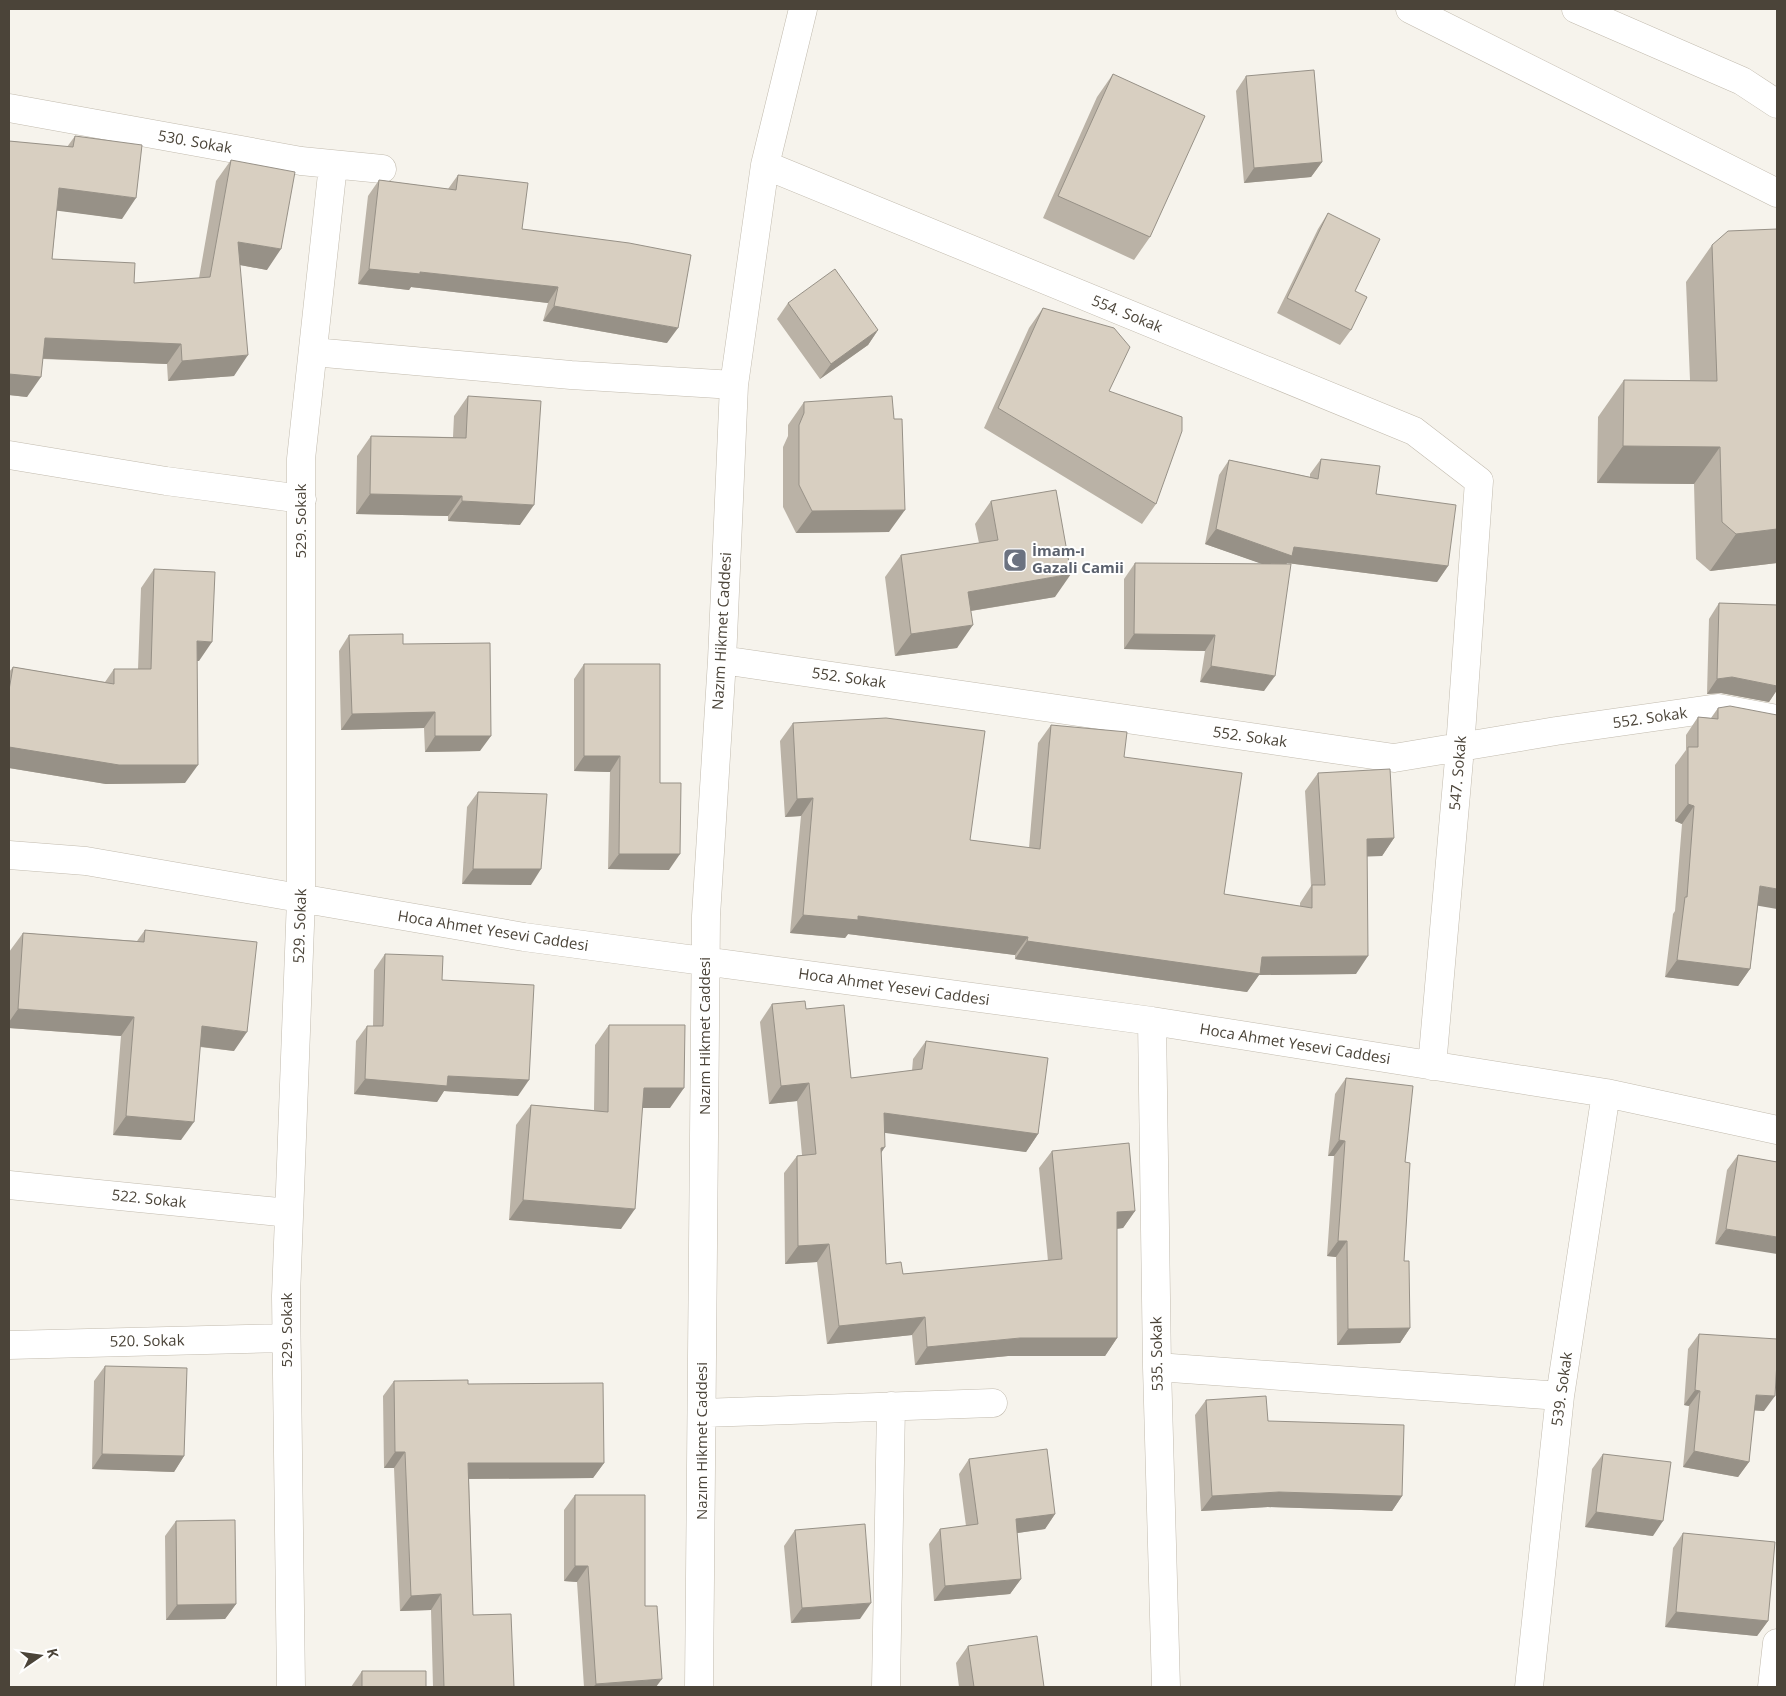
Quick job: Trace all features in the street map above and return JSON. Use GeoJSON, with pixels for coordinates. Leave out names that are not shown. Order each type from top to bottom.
{"type":"FeatureCollection","features":[{"type":"Feature","properties":{"kind":"street","name":"Nazım Hikmet Caddesi"},"geometry":{"type":"LineString","coordinates":[[699,1687],[706,916],[722,660],[734,385],[765,165],[802,9]]}},
{"type":"Feature","properties":{"kind":"street"},"geometry":{"type":"LineString","coordinates":[[1410,9],[1777,193]]}},
{"type":"Feature","properties":{"kind":"street"},"geometry":{"type":"LineString","coordinates":[[1576,9],[1742,81],[1777,104]]}},
{"type":"Feature","properties":{"kind":"street","name":"530. Sokak"},"geometry":{"type":"LineString","coordinates":[[9,108],[333,165],[382,169]]}},
{"type":"Feature","properties":{"kind":"street","name":"529. Sokak"},"geometry":{"type":"LineString","coordinates":[[291,1687],[286,1338],[301,898],[301,459],[333,165]]}},
{"type":"Feature","properties":{"kind":"street","name":"554. Sokak"},"geometry":{"type":"LineString","coordinates":[[765,165],[1414,431],[1479,481]]}},
{"type":"Feature","properties":{"kind":"street"},"geometry":{"type":"LineString","coordinates":[[312,352],[571,375],[734,385]]}},
{"type":"Feature","properties":{"kind":"street"},"geometry":{"type":"LineString","coordinates":[[9,455],[166,481],[302,499]]}},
{"type":"Feature","properties":{"kind":"street","name":"547. Sokak"},"geometry":{"type":"LineString","coordinates":[[1432,1066],[1460,748],[1479,481]]}},
{"type":"Feature","properties":{"kind":"street","name":"552. Sokak"},"geometry":{"type":"LineString","coordinates":[[722,660],[1394,758],[1556,731],[1718,708],[1777,719]]}},
{"type":"Feature","properties":{"kind":"street","name":"Hoca Ahmet Yesevi Caddesi"},"geometry":{"type":"LineString","coordinates":[[9,855],[86,861],[524,937],[1152,1021],[1606,1093],[1777,1130]]}},
{"type":"Feature","properties":{"kind":"street","name":"535. Sokak"},"geometry":{"type":"LineString","coordinates":[[1152,1021],[1166,1687]]}},
{"type":"Feature","properties":{"kind":"street","name":"539. Sokak"},"geometry":{"type":"LineString","coordinates":[[1529,1687],[1560,1396],[1606,1093]]}},
{"type":"Feature","properties":{"kind":"street","name":"522. Sokak"},"geometry":{"type":"LineString","coordinates":[[9,1185],[289,1213]]}},
{"type":"Feature","properties":{"kind":"street","name":"520. Sokak"},"geometry":{"type":"LineString","coordinates":[[9,1345],[286,1338]]}},
{"type":"Feature","properties":{"kind":"street"},"geometry":{"type":"LineString","coordinates":[[1158,1367],[1560,1396]]}},
{"type":"Feature","properties":{"kind":"street"},"geometry":{"type":"LineString","coordinates":[[702,1413],[992,1403]]}},
{"type":"Feature","properties":{"kind":"street"},"geometry":{"type":"LineString","coordinates":[[886,1687],[891,1406]]}},
{"type":"Feature","properties":{"kind":"street"},"geometry":{"type":"LineString","coordinates":[[1772,1687],[1777,1642]]}},
{"type":"Feature","properties":{"kind":"building"},"geometry":{"type":"Polygon","coordinates":[[[1314,70],[1322,162],[1254,168],[1246,76],[1314,70]]]}},
{"type":"Feature","properties":{"kind":"building"},"geometry":{"type":"Polygon","coordinates":[[[1113,74],[1205,116],[1150,237],[1058,196],[1113,74]]]}},
{"type":"Feature","properties":{"kind":"building"},"geometry":{"type":"Polygon","coordinates":[[[75,136],[142,145],[136,198],[59,188],[52,259],[135,263],[134,283],[210,277],[231,160],[295,172],[281,249],[238,242],[248,355],[182,361],[181,344],[45,338],[41,377],[9,374],[9,141],[73,147],[75,136]]]}},
{"type":"Feature","properties":{"kind":"building"},"geometry":{"type":"Polygon","coordinates":[[[458,175],[528,183],[522,229],[629,243],[691,255],[678,328],[554,306],[558,287],[420,272],[420,274],[369,269],[379,180],[456,190],[458,175]]]}},
{"type":"Feature","properties":{"kind":"building"},"geometry":{"type":"Polygon","coordinates":[[[1328,213],[1380,239],[1355,291],[1367,297],[1351,330],[1287,298],[1328,213]]]}},
{"type":"Feature","properties":{"kind":"building"},"geometry":{"type":"Polygon","coordinates":[[[1777,229],[1777,529],[1736,534],[1722,522],[1720,447],[1623,446],[1624,380],[1717,381],[1712,245],[1728,231],[1777,229]]]}},
{"type":"Feature","properties":{"kind":"building"},"geometry":{"type":"Polygon","coordinates":[[[835,269],[878,330],[831,364],[788,303],[835,269]]]}},
{"type":"Feature","properties":{"kind":"building"},"geometry":{"type":"Polygon","coordinates":[[[1043,308],[1114,328],[1130,347],[1109,391],[1182,417],[1182,431],[1156,504],[998,408],[1043,308]]]}},
{"type":"Feature","properties":{"kind":"building"},"geometry":{"type":"Polygon","coordinates":[[[468,396],[541,401],[534,505],[462,501],[462,496],[370,494],[371,436],[466,438],[468,396]]]}},
{"type":"Feature","properties":{"kind":"building"},"geometry":{"type":"Polygon","coordinates":[[[892,396],[894,419],[902,419],[905,510],[812,511],[799,485],[799,425],[804,413],[804,402],[892,396]]]}},
{"type":"Feature","properties":{"kind":"building"},"geometry":{"type":"Polygon","coordinates":[[[1321,459],[1380,466],[1376,494],[1456,505],[1448,566],[1294,547],[1292,556],[1216,529],[1229,460],[1318,479],[1321,459]]]}},
{"type":"Feature","properties":{"kind":"building"},"geometry":{"type":"Polygon","coordinates":[[[1056,490],[1071,574],[968,592],[973,625],[911,634],[901,555],[998,540],[991,501],[1056,490]]]}},
{"type":"Feature","properties":{"kind":"building"},"geometry":{"type":"Polygon","coordinates":[[[1135,563],[1291,564],[1275,676],[1211,666],[1215,635],[1134,634],[1135,563]]]}},
{"type":"Feature","properties":{"kind":"building"},"geometry":{"type":"Polygon","coordinates":[[[154,569],[215,572],[212,642],[197,641],[198,765],[119,765],[9,747],[9,690],[13,667],[114,684],[114,669],[151,669],[154,569]]]}},
{"type":"Feature","properties":{"kind":"building"},"geometry":{"type":"Polygon","coordinates":[[[1719,603],[1777,605],[1777,686],[1732,677],[1717,679],[1719,603]]]}},
{"type":"Feature","properties":{"kind":"building"},"geometry":{"type":"Polygon","coordinates":[[[403,634],[403,644],[490,643],[491,736],[435,736],[435,712],[352,714],[349,635],[403,634]]]}},
{"type":"Feature","properties":{"kind":"building"},"geometry":{"type":"Polygon","coordinates":[[[584,664],[660,664],[660,783],[681,783],[680,854],[619,854],[620,756],[584,756],[584,664]]]}},
{"type":"Feature","properties":{"kind":"building"},"geometry":{"type":"Polygon","coordinates":[[[1730,706],[1777,715],[1777,889],[1760,886],[1750,969],[1677,960],[1685,897],[1687,897],[1694,806],[1688,804],[1688,747],[1698,747],[1698,717],[1718,719],[1718,708],[1730,706]]]}},
{"type":"Feature","properties":{"kind":"building"},"geometry":{"type":"Polygon","coordinates":[[[886,718],[985,731],[970,840],[1040,849],[1051,725],[1127,732],[1124,757],[1242,773],[1224,894],[1312,908],[1312,885],[1325,885],[1318,773],[1390,769],[1394,838],[1367,839],[1368,956],[1262,957],[1260,974],[1027,941],[1028,937],[858,916],[858,920],[803,915],[813,798],[797,799],[793,723],[886,718]]]}},
{"type":"Feature","properties":{"kind":"building"},"geometry":{"type":"Polygon","coordinates":[[[478,792],[547,794],[541,869],[473,869],[478,792]]]}},
{"type":"Feature","properties":{"kind":"building"},"geometry":{"type":"Polygon","coordinates":[[[145,930],[257,942],[247,1032],[202,1026],[194,1122],[126,1116],[134,1017],[18,1009],[23,933],[144,942],[145,930]]]}},
{"type":"Feature","properties":{"kind":"building"},"geometry":{"type":"Polygon","coordinates":[[[385,954],[443,956],[442,980],[534,985],[529,1080],[448,1076],[447,1086],[365,1079],[367,1026],[383,1026],[385,954]]]}},
{"type":"Feature","properties":{"kind":"building"},"geometry":{"type":"Polygon","coordinates":[[[805,1001],[806,1009],[844,1005],[851,1078],[922,1069],[926,1041],[1048,1058],[1038,1134],[884,1113],[885,1147],[881,1148],[886,1264],[901,1262],[903,1274],[1062,1259],[1052,1151],[1129,1143],[1135,1211],[1117,1212],[1117,1338],[1020,1338],[927,1347],[925,1317],[839,1326],[829,1244],[798,1246],[797,1156],[816,1154],[809,1083],[781,1086],[772,1004],[805,1001]]]}},
{"type":"Feature","properties":{"kind":"building"},"geometry":{"type":"Polygon","coordinates":[[[609,1025],[685,1025],[684,1088],[644,1088],[635,1209],[523,1200],[531,1105],[608,1112],[609,1025]]]}},
{"type":"Feature","properties":{"kind":"building"},"geometry":{"type":"Polygon","coordinates":[[[1346,1078],[1413,1086],[1405,1162],[1410,1163],[1404,1261],[1409,1261],[1410,1328],[1348,1329],[1347,1241],[1338,1241],[1345,1141],[1339,1140],[1346,1078]]]}},
{"type":"Feature","properties":{"kind":"building"},"geometry":{"type":"Polygon","coordinates":[[[1738,1155],[1777,1162],[1777,1237],[1726,1229],[1738,1155]]]}},
{"type":"Feature","properties":{"kind":"building"},"geometry":{"type":"Polygon","coordinates":[[[1699,1334],[1777,1339],[1775,1396],[1756,1395],[1749,1462],[1694,1451],[1700,1391],[1695,1390],[1699,1334]]]}},
{"type":"Feature","properties":{"kind":"building"},"geometry":{"type":"Polygon","coordinates":[[[105,1366],[187,1368],[184,1456],[102,1454],[105,1366]]]}},
{"type":"Feature","properties":{"kind":"building"},"geometry":{"type":"Polygon","coordinates":[[[468,1380],[468,1384],[603,1383],[604,1463],[468,1463],[473,1615],[511,1614],[514,1687],[444,1687],[441,1594],[411,1596],[405,1452],[395,1452],[394,1381],[468,1380]]]}},
{"type":"Feature","properties":{"kind":"building"},"geometry":{"type":"Polygon","coordinates":[[[1266,1396],[1268,1421],[1404,1425],[1402,1496],[1279,1492],[1212,1496],[1206,1400],[1266,1396]]]}},
{"type":"Feature","properties":{"kind":"building"},"geometry":{"type":"Polygon","coordinates":[[[1047,1449],[1055,1514],[1016,1519],[1021,1579],[945,1586],[940,1529],[978,1524],[969,1459],[1047,1449]]]}},
{"type":"Feature","properties":{"kind":"building"},"geometry":{"type":"Polygon","coordinates":[[[1603,1454],[1671,1462],[1663,1521],[1596,1512],[1603,1454]]]}},
{"type":"Feature","properties":{"kind":"building"},"geometry":{"type":"Polygon","coordinates":[[[575,1495],[645,1495],[645,1606],[657,1606],[662,1679],[596,1684],[588,1566],[575,1566],[575,1495]]]}},
{"type":"Feature","properties":{"kind":"building"},"geometry":{"type":"Polygon","coordinates":[[[235,1520],[236,1604],[177,1605],[176,1521],[235,1520]]]}},
{"type":"Feature","properties":{"kind":"building"},"geometry":{"type":"Polygon","coordinates":[[[865,1524],[871,1603],[802,1608],[795,1530],[865,1524]]]}},
{"type":"Feature","properties":{"kind":"building"},"geometry":{"type":"Polygon","coordinates":[[[1683,1533],[1775,1542],[1768,1621],[1676,1612],[1683,1533]]]}},
{"type":"Feature","properties":{"kind":"building"},"geometry":{"type":"Polygon","coordinates":[[[1037,1636],[1044,1687],[974,1687],[968,1646],[1037,1636]]]}},
{"type":"Feature","properties":{"kind":"building"},"geometry":{"type":"Polygon","coordinates":[[[362,1671],[426,1671],[426,1687],[362,1687],[362,1671]]]}},
{"type":"Feature","properties":{"kind":"place","name":"İmam-ı Gazali Camii"},"geometry":{"type":"Point","coordinates":[1015,560]}}]}
